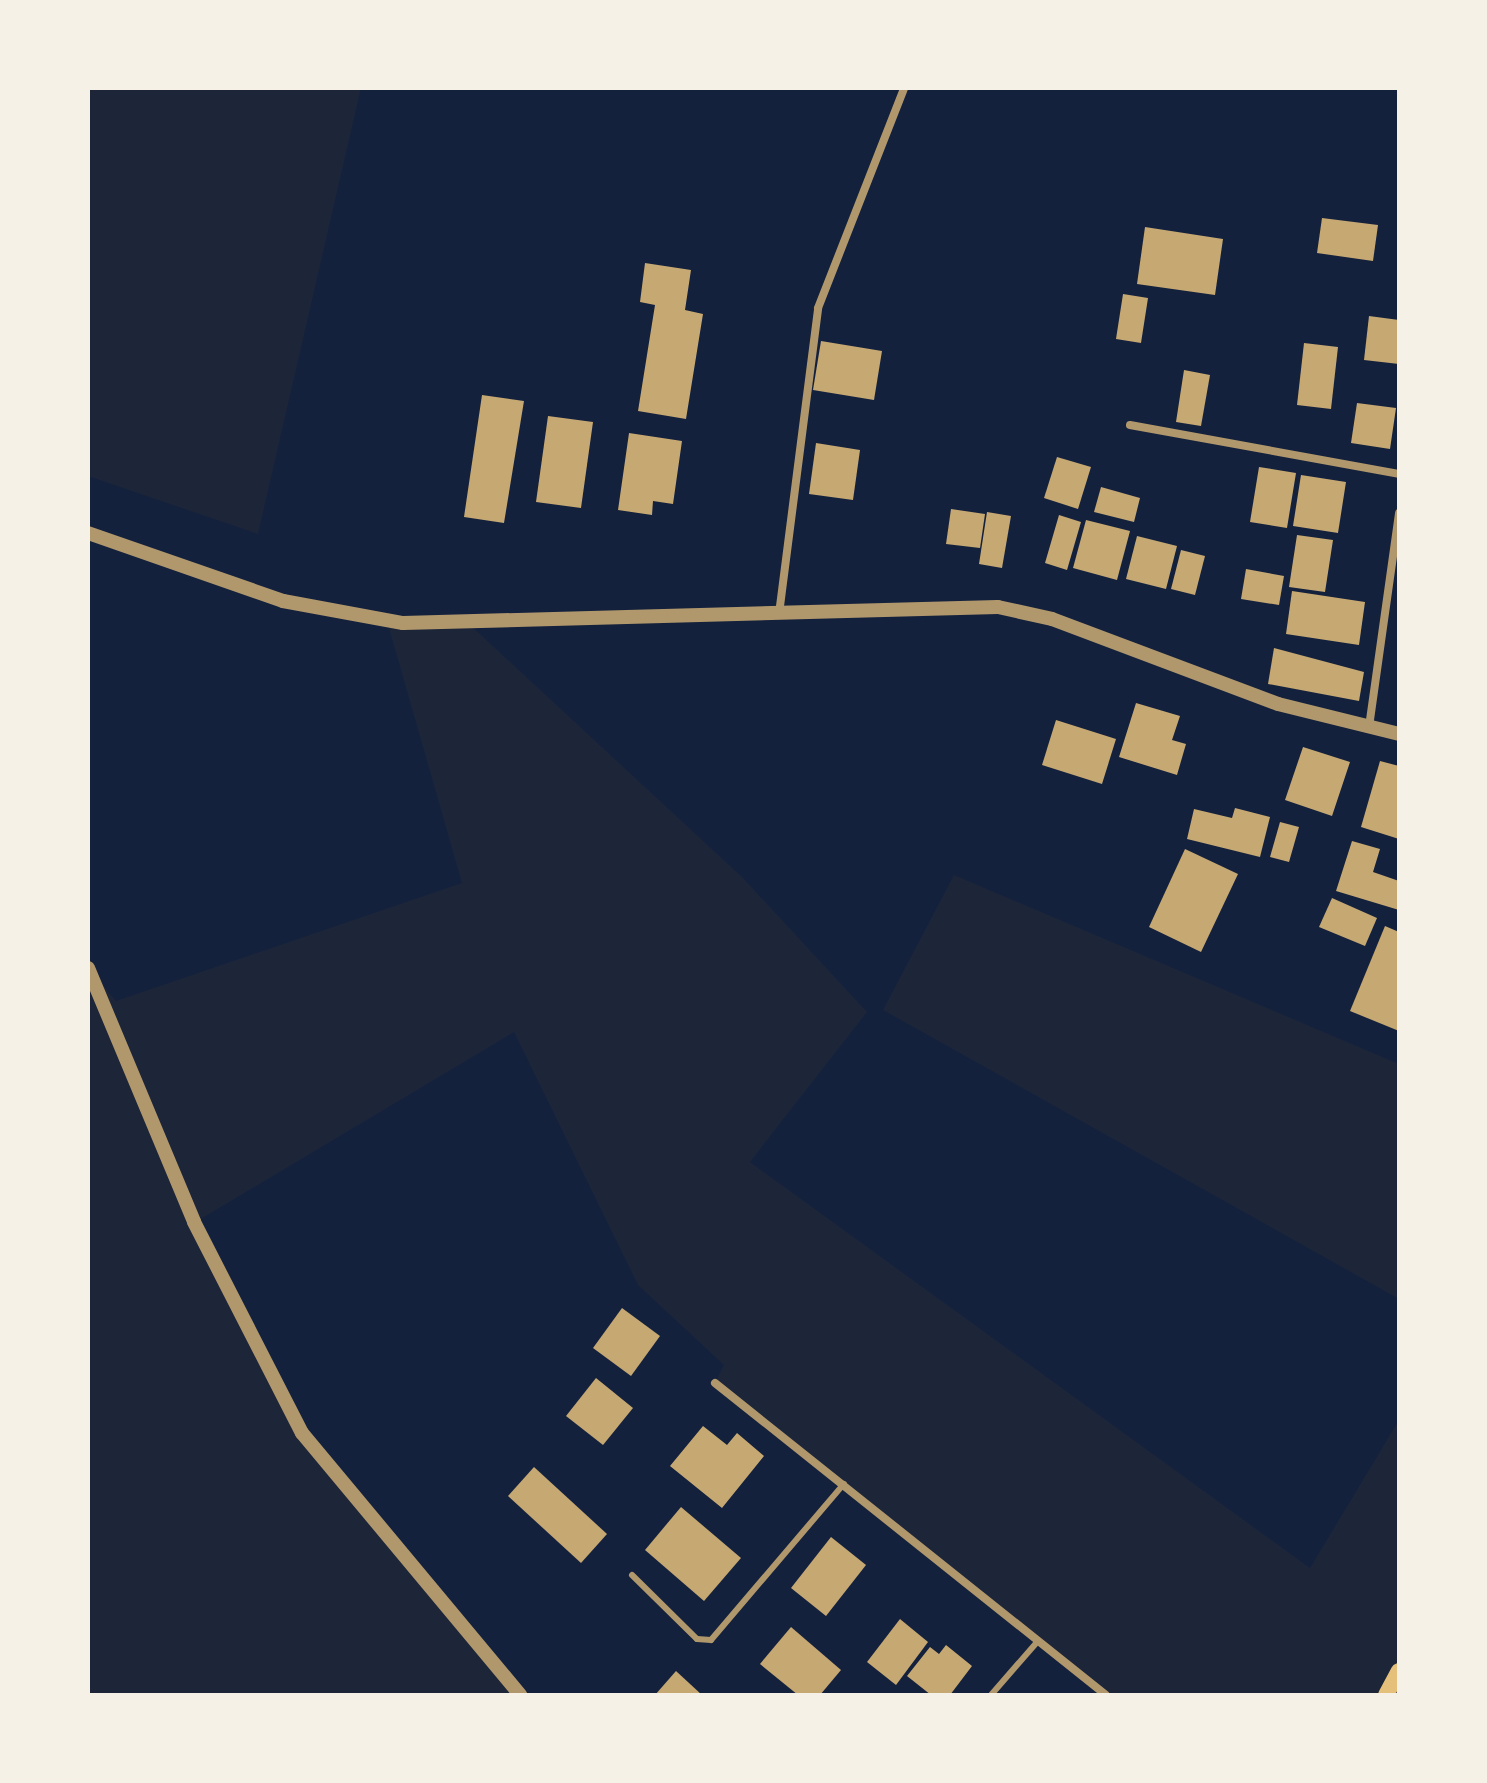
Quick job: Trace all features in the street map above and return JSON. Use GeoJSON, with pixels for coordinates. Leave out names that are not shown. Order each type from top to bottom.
{"type":"FeatureCollection","features":[{"type":"Feature","properties":{"kind":"main road"},"geometry":{"type":"LineString","coordinates":[[1386,1695],[1399,1671]]}},
{"type":"Feature","properties":{"kind":"street"},"geometry":{"type":"LineString","coordinates":[[779,615],[818,308],[904,88]]}},
{"type":"Feature","properties":{"kind":"street"},"geometry":{"type":"LineString","coordinates":[[1130,425],[1399,474]]}},
{"type":"Feature","properties":{"kind":"street"},"geometry":{"type":"LineString","coordinates":[[1369,727],[1399,513]]}},
{"type":"Feature","properties":{"kind":"street"},"geometry":{"type":"LineString","coordinates":[[88,533],[338,616],[468,623],[779,615],[938,605],[1022,611],[1278,704],[1399,734]]}},
{"type":"Feature","properties":{"kind":"street"},"geometry":{"type":"LineString","coordinates":[[88,968],[194,1222],[302,1433],[520,1695]]}},
{"type":"Feature","properties":{"kind":"street"},"geometry":{"type":"LineString","coordinates":[[715,1383],[1106,1695]]}},
{"type":"Feature","properties":{"kind":"lane"},"geometry":{"type":"LineString","coordinates":[[632,1575],[697,1639],[711,1640],[844,1484]]}},
{"type":"Feature","properties":{"kind":"lane"},"geometry":{"type":"LineString","coordinates":[[991,1695],[1038,1641]]}},
{"type":"Feature","properties":{"kind":"shaded area"},"geometry":{"type":"Polygon","coordinates":[[[88,88],[361,88],[258,534],[88,476],[88,88]]]}},
{"type":"Feature","properties":{"kind":"shaded area"},"geometry":{"type":"Polygon","coordinates":[[[387,621],[468,623],[742,877],[867,1012],[750,1162],[1310,1568],[1399,1420],[1399,1672],[1386,1695],[1106,1695],[715,1383],[724,1365],[638,1285],[514,1032],[194,1223],[253,1349],[351,1500],[520,1695],[88,1695],[88,967],[116,1001],[462,883],[387,621]]]}},
{"type":"Feature","properties":{"kind":"shaded area"},"geometry":{"type":"Polygon","coordinates":[[[954,875],[1399,1064],[1399,1299],[883,1010],[954,875]]]}},
{"type":"Feature","properties":{"kind":"building"},"geometry":{"type":"Polygon","coordinates":[[[1322,218],[1378,225],[1373,261],[1317,253],[1322,218]]]}},
{"type":"Feature","properties":{"kind":"building"},"geometry":{"type":"Polygon","coordinates":[[[1145,227],[1223,239],[1215,295],[1137,284],[1145,227]]]}},
{"type":"Feature","properties":{"kind":"building"},"geometry":{"type":"Polygon","coordinates":[[[645,263],[691,270],[685,310],[703,314],[686,419],[638,411],[655,305],[640,302],[645,263]]]}},
{"type":"Feature","properties":{"kind":"building"},"geometry":{"type":"Polygon","coordinates":[[[1123,294],[1148,298],[1141,343],[1116,339],[1123,294]]]}},
{"type":"Feature","properties":{"kind":"building"},"geometry":{"type":"Polygon","coordinates":[[[1369,316],[1399,320],[1399,364],[1364,360],[1369,316]]]}},
{"type":"Feature","properties":{"kind":"building"},"geometry":{"type":"Polygon","coordinates":[[[821,341],[882,351],[874,400],[813,390],[821,341]]]}},
{"type":"Feature","properties":{"kind":"building"},"geometry":{"type":"Polygon","coordinates":[[[1304,343],[1338,347],[1331,409],[1297,405],[1304,343]]]}},
{"type":"Feature","properties":{"kind":"building"},"geometry":{"type":"Polygon","coordinates":[[[1184,370],[1210,375],[1201,426],[1176,422],[1184,370]]]}},
{"type":"Feature","properties":{"kind":"building"},"geometry":{"type":"Polygon","coordinates":[[[482,395],[524,401],[504,523],[464,517],[482,395]]]}},
{"type":"Feature","properties":{"kind":"building"},"geometry":{"type":"Polygon","coordinates":[[[1357,403],[1396,408],[1390,449],[1351,443],[1357,403]]]}},
{"type":"Feature","properties":{"kind":"building"},"geometry":{"type":"Polygon","coordinates":[[[548,416],[593,422],[581,508],[536,502],[548,416]]]}},
{"type":"Feature","properties":{"kind":"building"},"geometry":{"type":"Polygon","coordinates":[[[629,433],[682,441],[673,504],[653,501],[652,515],[618,510],[629,433]]]}},
{"type":"Feature","properties":{"kind":"building"},"geometry":{"type":"Polygon","coordinates":[[[816,443],[860,450],[853,500],[809,494],[816,443]]]}},
{"type":"Feature","properties":{"kind":"building"},"geometry":{"type":"Polygon","coordinates":[[[1057,457],[1091,467],[1078,509],[1044,498],[1057,457]]]}},
{"type":"Feature","properties":{"kind":"building"},"geometry":{"type":"Polygon","coordinates":[[[1259,467],[1296,473],[1287,528],[1250,522],[1259,467]]]}},
{"type":"Feature","properties":{"kind":"building"},"geometry":{"type":"Polygon","coordinates":[[[1301,475],[1346,482],[1338,533],[1293,526],[1301,475]]]}},
{"type":"Feature","properties":{"kind":"building"},"geometry":{"type":"Polygon","coordinates":[[[1101,487],[1140,498],[1134,522],[1094,512],[1101,487]]]}},
{"type":"Feature","properties":{"kind":"building"},"geometry":{"type":"Polygon","coordinates":[[[951,509],[985,514],[980,548],[946,544],[951,509]]]}},
{"type":"Feature","properties":{"kind":"building"},"geometry":{"type":"Polygon","coordinates":[[[987,512],[1011,516],[1002,568],[979,564],[987,512]]]}},
{"type":"Feature","properties":{"kind":"building"},"geometry":{"type":"Polygon","coordinates":[[[1059,515],[1081,522],[1067,570],[1045,563],[1059,515]]]}},
{"type":"Feature","properties":{"kind":"building"},"geometry":{"type":"Polygon","coordinates":[[[1086,520],[1130,531],[1117,580],[1073,568],[1086,520]]]}},
{"type":"Feature","properties":{"kind":"building"},"geometry":{"type":"Polygon","coordinates":[[[1297,535],[1333,540],[1325,592],[1289,587],[1297,535]]]}},
{"type":"Feature","properties":{"kind":"building"},"geometry":{"type":"Polygon","coordinates":[[[1137,536],[1177,546],[1166,589],[1126,579],[1137,536]]]}},
{"type":"Feature","properties":{"kind":"building"},"geometry":{"type":"Polygon","coordinates":[[[1181,550],[1205,556],[1195,595],[1171,589],[1181,550]]]}},
{"type":"Feature","properties":{"kind":"building"},"geometry":{"type":"Polygon","coordinates":[[[1246,569],[1284,576],[1279,605],[1241,599],[1246,569]]]}},
{"type":"Feature","properties":{"kind":"building"},"geometry":{"type":"Polygon","coordinates":[[[1292,591],[1365,602],[1359,645],[1286,634],[1292,591]]]}},
{"type":"Feature","properties":{"kind":"building"},"geometry":{"type":"Polygon","coordinates":[[[1274,648],[1364,672],[1359,701],[1268,684],[1274,648]]]}},
{"type":"Feature","properties":{"kind":"building"},"geometry":{"type":"Polygon","coordinates":[[[1136,703],[1180,716],[1172,740],[1186,744],[1177,775],[1119,757],[1136,703]]]}},
{"type":"Feature","properties":{"kind":"building"},"geometry":{"type":"Polygon","coordinates":[[[1056,720],[1116,739],[1102,784],[1042,765],[1056,720]]]}},
{"type":"Feature","properties":{"kind":"building"},"geometry":{"type":"Polygon","coordinates":[[[1303,747],[1350,762],[1332,816],[1285,800],[1303,747]]]}},
{"type":"Feature","properties":{"kind":"building"},"geometry":{"type":"Polygon","coordinates":[[[1380,761],[1399,766],[1399,839],[1361,827],[1380,761]]]}},
{"type":"Feature","properties":{"kind":"building"},"geometry":{"type":"Polygon","coordinates":[[[1235,808],[1270,817],[1260,857],[1187,839],[1194,809],[1232,818],[1235,808]]]}},
{"type":"Feature","properties":{"kind":"building"},"geometry":{"type":"Polygon","coordinates":[[[1280,822],[1299,827],[1289,862],[1270,857],[1280,822]]]}},
{"type":"Feature","properties":{"kind":"building"},"geometry":{"type":"Polygon","coordinates":[[[1352,841],[1380,849],[1373,872],[1399,881],[1399,910],[1336,891],[1352,841]]]}},
{"type":"Feature","properties":{"kind":"building"},"geometry":{"type":"Polygon","coordinates":[[[1185,849],[1238,874],[1201,952],[1149,927],[1185,849]]]}},
{"type":"Feature","properties":{"kind":"building"},"geometry":{"type":"Polygon","coordinates":[[[1332,898],[1377,918],[1365,946],[1319,927],[1332,898]]]}},
{"type":"Feature","properties":{"kind":"building"},"geometry":{"type":"Polygon","coordinates":[[[1385,926],[1399,932],[1399,1031],[1350,1011],[1385,926]]]}},
{"type":"Feature","properties":{"kind":"building"},"geometry":{"type":"Polygon","coordinates":[[[622,1308],[660,1336],[631,1376],[593,1348],[622,1308]]]}},
{"type":"Feature","properties":{"kind":"building"},"geometry":{"type":"Polygon","coordinates":[[[596,1378],[633,1408],[603,1445],[566,1416],[596,1378]]]}},
{"type":"Feature","properties":{"kind":"building"},"geometry":{"type":"Polygon","coordinates":[[[703,1426],[727,1445],[737,1433],[764,1456],[722,1508],[670,1466],[703,1426]]]}},
{"type":"Feature","properties":{"kind":"building"},"geometry":{"type":"Polygon","coordinates":[[[534,1467],[607,1534],[581,1563],[508,1496],[534,1467]]]}},
{"type":"Feature","properties":{"kind":"building"},"geometry":{"type":"Polygon","coordinates":[[[681,1507],[741,1558],[704,1601],[645,1550],[681,1507]]]}},
{"type":"Feature","properties":{"kind":"building"},"geometry":{"type":"Polygon","coordinates":[[[831,1537],[866,1565],[826,1616],[791,1588],[831,1537]]]}},
{"type":"Feature","properties":{"kind":"building"},"geometry":{"type":"Polygon","coordinates":[[[900,1619],[928,1642],[896,1685],[867,1662],[900,1619]]]}},
{"type":"Feature","properties":{"kind":"building"},"geometry":{"type":"Polygon","coordinates":[[[791,1627],[841,1670],[820,1695],[798,1695],[760,1664],[791,1627]]]}},
{"type":"Feature","properties":{"kind":"building"},"geometry":{"type":"Polygon","coordinates":[[[946,1645],[972,1666],[950,1695],[931,1695],[907,1676],[930,1647],[939,1654],[946,1645]]]}},
{"type":"Feature","properties":{"kind":"building"},"geometry":{"type":"Polygon","coordinates":[[[676,1671],[702,1695],[655,1695],[676,1671]]]}}]}
